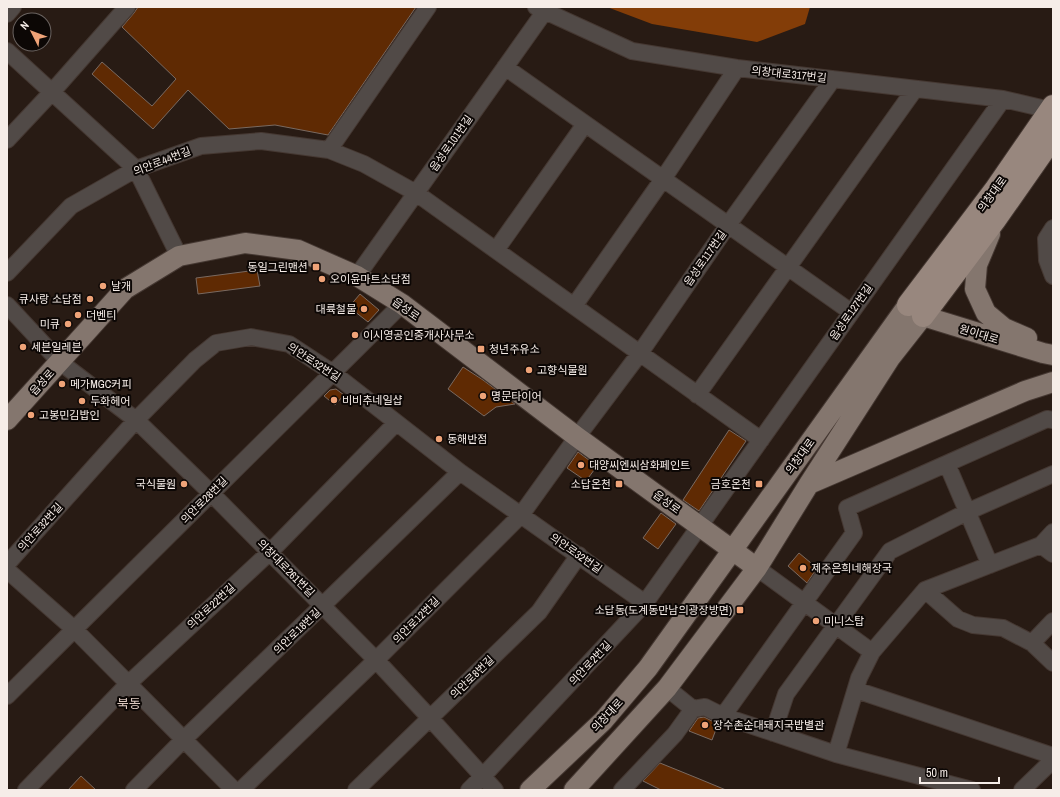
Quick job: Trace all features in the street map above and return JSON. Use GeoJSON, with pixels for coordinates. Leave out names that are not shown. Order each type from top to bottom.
{"type":"FeatureCollection","features":[{"type":"Feature","properties":{"kind":"highway","name":"의창대로"},"geometry":{"type":"LineString","coordinates":[[916,311],[995,190],[1052,108]]}},
{"type":"Feature","properties":{"kind":"highway","name":"의창대로"},"geometry":{"type":"LineString","coordinates":[[916,311],[995,220],[1053,137]]}},
{"type":"Feature","properties":{"kind":"main road"},"geometry":{"type":"LineString","coordinates":[[995,220],[977,265],[975,289],[986,313],[1004,328],[1040,344],[1053,346]]}},
{"type":"Feature","properties":{"kind":"main road","name":"읍성로"},"geometry":{"type":"LineString","coordinates":[[7,420],[125,289],[179,256],[245,243],[298,250],[356,276],[402,304],[577,437],[757,568]]}},
{"type":"Feature","properties":{"kind":"main road","name":"원이대로"},"geometry":{"type":"LineString","coordinates":[[916,311],[1053,355]]}},
{"type":"Feature","properties":{"kind":"main road","name":"의창대로"},"geometry":{"type":"LineString","coordinates":[[574,790],[667,688],[757,568],[890,358],[916,311]]}},
{"type":"Feature","properties":{"kind":"main road","name":"의창대로"},"geometry":{"type":"LineString","coordinates":[[530,790],[603,721],[648,668],[733,550],[916,311]]}},
{"type":"Feature","properties":{"kind":"main road"},"geometry":{"type":"LineString","coordinates":[[809,484],[1025,391],[1053,382]]}},
{"type":"Feature","properties":{"kind":"street"},"geometry":{"type":"LineString","coordinates":[[7,14],[13,7]]}},
{"type":"Feature","properties":{"kind":"street"},"geometry":{"type":"LineString","coordinates":[[7,140],[52,92],[127,7]]}},
{"type":"Feature","properties":{"kind":"street"},"geometry":{"type":"LineString","coordinates":[[328,150],[428,7]]}},
{"type":"Feature","properties":{"kind":"street","name":"읍성로101번길"},"geometry":{"type":"LineString","coordinates":[[356,276],[505,67],[541,9]]}},
{"type":"Feature","properties":{"kind":"street","name":"의창대로317번길"},"geometry":{"type":"LineString","coordinates":[[541,9],[632,51],[737,68],[1003,99],[1052,108]]}},
{"type":"Feature","properties":{"kind":"street"},"geometry":{"type":"LineString","coordinates":[[7,51],[136,169],[179,256]]}},
{"type":"Feature","properties":{"kind":"street"},"geometry":{"type":"LineString","coordinates":[[505,67],[851,312]]}},
{"type":"Feature","properties":{"kind":"street"},"geometry":{"type":"LineString","coordinates":[[574,306],[663,179],[737,68]]}},
{"type":"Feature","properties":{"kind":"street","name":"읍성로117번길"},"geometry":{"type":"LineString","coordinates":[[577,437],[640,353],[728,225],[833,79]]}},
{"type":"Feature","properties":{"kind":"street"},"geometry":{"type":"LineString","coordinates":[[698,395],[915,89]]}},
{"type":"Feature","properties":{"kind":"street","name":"읍성로127번길"},"geometry":{"type":"LineString","coordinates":[[700,526],[1003,99]]}},
{"type":"Feature","properties":{"kind":"street"},"geometry":{"type":"LineString","coordinates":[[496,250],[585,124]]}},
{"type":"Feature","properties":{"kind":"street","name":"의안로44번길"},"geometry":{"type":"LineString","coordinates":[[7,273],[71,206],[136,169],[201,146],[261,141],[328,150],[364,164],[416,193],[761,440]]}},
{"type":"Feature","properties":{"kind":"street"},"geometry":{"type":"LineString","coordinates":[[1053,228],[1046,239],[1047,260],[1053,276]]}},
{"type":"Feature","properties":{"kind":"street","name":"의안로28번길"},"geometry":{"type":"LineString","coordinates":[[7,696],[402,304]]}},
{"type":"Feature","properties":{"kind":"street","name":"의창대로261번길"},"geometry":{"type":"LineString","coordinates":[[7,305],[60,362],[136,420],[211,493],[376,660],[495,790]]}},
{"type":"Feature","properties":{"kind":"street","name":"의안로32번길"},"geometry":{"type":"LineString","coordinates":[[7,564],[136,420],[195,360],[216,343],[251,337],[289,344],[333,373],[460,472],[645,603]]}},
{"type":"Feature","properties":{"kind":"street"},"geometry":{"type":"LineString","coordinates":[[723,716],[854,533],[847,508],[1047,419],[1053,420]]}},
{"type":"Feature","properties":{"kind":"street","name":"의안로22번길"},"geometry":{"type":"LineString","coordinates":[[26,790],[128,684],[270,552],[396,423]]}},
{"type":"Feature","properties":{"kind":"street","name":"의안로12번길"},"geometry":{"type":"LineString","coordinates":[[241,790],[376,660],[521,515],[577,437]]}},
{"type":"Feature","properties":{"kind":"street"},"geometry":{"type":"LineString","coordinates":[[947,464],[990,565]]}},
{"type":"Feature","properties":{"kind":"street","name":"의안로18번길"},"geometry":{"type":"LineString","coordinates":[[134,790],[183,740],[460,472]]}},
{"type":"Feature","properties":{"kind":"street"},"geometry":{"type":"LineString","coordinates":[[773,733],[786,694],[890,551],[967,512],[1053,474]]}},
{"type":"Feature","properties":{"kind":"street","name":"의안로2번길"},"geometry":{"type":"LineString","coordinates":[[469,790],[645,603],[700,526]]}},
{"type":"Feature","properties":{"kind":"street"},"geometry":{"type":"LineString","coordinates":[[836,754],[859,678],[872,652],[925,590],[990,565],[1047,549],[1053,532]]}},
{"type":"Feature","properties":{"kind":"street","name":"의안로8번길"},"geometry":{"type":"LineString","coordinates":[[356,790],[539,612],[579,555]]}},
{"type":"Feature","properties":{"kind":"street"},"geometry":{"type":"LineString","coordinates":[[757,568],[872,652]]}},
{"type":"Feature","properties":{"kind":"street"},"geometry":{"type":"LineString","coordinates":[[7,570],[74,629],[234,790]]}},
{"type":"Feature","properties":{"kind":"street"},"geometry":{"type":"LineString","coordinates":[[925,590],[958,619],[973,625],[1003,628],[1032,644],[1053,663]]}},
{"type":"Feature","properties":{"kind":"street"},"geometry":{"type":"LineString","coordinates":[[1032,644],[1053,621]]}},
{"type":"Feature","properties":{"kind":"street"},"geometry":{"type":"LineString","coordinates":[[667,688],[693,708],[705,707],[723,716],[836,754],[972,790]]}},
{"type":"Feature","properties":{"kind":"street"},"geometry":{"type":"LineString","coordinates":[[856,690],[1053,756]]}},
{"type":"Feature","properties":{"kind":"street"},"geometry":{"type":"LineString","coordinates":[[624,790],[675,734],[693,708]]}},
{"type":"Feature","properties":{"kind":"street"},"geometry":{"type":"LineString","coordinates":[[1022,790],[1053,760]]}},
{"type":"Feature","properties":{"kind":"shaded area"},"geometry":{"type":"Polygon","coordinates":[[[607,7],[810,7],[805,24],[757,42],[652,24],[607,7]]]}},
{"type":"Feature","properties":{"kind":"building"},"geometry":{"type":"Polygon","coordinates":[[[138,7],[416,7],[328,135],[275,125],[229,129],[188,90],[153,129],[92,74],[102,62],[152,106],[176,79],[122,27],[138,7]]]}},
{"type":"Feature","properties":{"kind":"building"},"geometry":{"type":"Polygon","coordinates":[[[257,270],[260,286],[198,294],[196,278],[257,270]]]}},
{"type":"Feature","properties":{"kind":"building","name":"대륙철물"},"geometry":{"type":"Polygon","coordinates":[[[360,294],[379,310],[368,322],[349,307],[360,294]]]}},
{"type":"Feature","properties":{"kind":"building","name":"명문타이어"},"geometry":{"type":"Polygon","coordinates":[[[463,367],[515,404],[496,407],[484,416],[448,389],[463,367]]]}},
{"type":"Feature","properties":{"kind":"building","name":"비비추네일샵"},"geometry":{"type":"Polygon","coordinates":[[[336,389],[344,395],[335,405],[324,396],[330,390],[336,389]]]}},
{"type":"Feature","properties":{"kind":"building"},"geometry":{"type":"Polygon","coordinates":[[[729,430],[746,441],[699,511],[683,500],[729,430]]]}},
{"type":"Feature","properties":{"kind":"building","name":"대양씨엔씨삼화페인트"},"geometry":{"type":"Polygon","coordinates":[[[578,452],[597,466],[586,481],[567,468],[578,452]]]}},
{"type":"Feature","properties":{"kind":"building"},"geometry":{"type":"Polygon","coordinates":[[[661,513],[676,524],[658,549],[643,538],[661,513]]]}},
{"type":"Feature","properties":{"kind":"building","name":"제주은희네해장국"},"geometry":{"type":"Polygon","coordinates":[[[799,553],[817,568],[807,583],[788,566],[799,553]]]}},
{"type":"Feature","properties":{"kind":"building","name":"장수촌순대돼지국밥별관"},"geometry":{"type":"Polygon","coordinates":[[[704,717],[718,724],[712,740],[689,731],[698,718],[704,717]]]}},
{"type":"Feature","properties":{"kind":"building"},"geometry":{"type":"Polygon","coordinates":[[[660,763],[726,790],[661,790],[643,781],[660,763]]]}},
{"type":"Feature","properties":{"kind":"building"},"geometry":{"type":"Polygon","coordinates":[[[81,776],[96,790],[68,790],[81,776]]]}},
{"type":"Feature","properties":{"kind":"place","name":"동일그린맨션"},"geometry":{"type":"Point","coordinates":[316,267]}},
{"type":"Feature","properties":{"kind":"place","name":"오이윤마트소답점"},"geometry":{"type":"Point","coordinates":[322,279]}},
{"type":"Feature","properties":{"kind":"place","name":"날개"},"geometry":{"type":"Point","coordinates":[103,286]}},
{"type":"Feature","properties":{"kind":"place","name":"큐사랑 소답점"},"geometry":{"type":"Point","coordinates":[90,299]}},
{"type":"Feature","properties":{"kind":"place","name":"대륙철물"},"geometry":{"type":"Point","coordinates":[364,309]}},
{"type":"Feature","properties":{"kind":"place","name":"더벤티"},"geometry":{"type":"Point","coordinates":[78,315]}},
{"type":"Feature","properties":{"kind":"place","name":"미큐"},"geometry":{"type":"Point","coordinates":[68,324]}},
{"type":"Feature","properties":{"kind":"place","name":"이시영공인중개사사무소"},"geometry":{"type":"Point","coordinates":[355,335]}},
{"type":"Feature","properties":{"kind":"place","name":"세븐일레븐"},"geometry":{"type":"Point","coordinates":[23,347]}},
{"type":"Feature","properties":{"kind":"place","name":"청년주유소"},"geometry":{"type":"Point","coordinates":[481,349]}},
{"type":"Feature","properties":{"kind":"place","name":"고향식물원"},"geometry":{"type":"Point","coordinates":[529,370]}},
{"type":"Feature","properties":{"kind":"place","name":"메가MGC커피"},"geometry":{"type":"Point","coordinates":[62,384]}},
{"type":"Feature","properties":{"kind":"place","name":"명문타이어"},"geometry":{"type":"Point","coordinates":[483,396]}},
{"type":"Feature","properties":{"kind":"place","name":"비비추네일샵"},"geometry":{"type":"Point","coordinates":[334,400]}},
{"type":"Feature","properties":{"kind":"place","name":"두화헤어"},"geometry":{"type":"Point","coordinates":[82,401]}},
{"type":"Feature","properties":{"kind":"place","name":"고봉민김밥인"},"geometry":{"type":"Point","coordinates":[31,415]}},
{"type":"Feature","properties":{"kind":"place","name":"동해반점"},"geometry":{"type":"Point","coordinates":[439,439]}},
{"type":"Feature","properties":{"kind":"place","name":"대양씨엔씨삼화페인트"},"geometry":{"type":"Point","coordinates":[581,465]}},
{"type":"Feature","properties":{"kind":"place","name":"국식물원"},"geometry":{"type":"Point","coordinates":[184,484]}},
{"type":"Feature","properties":{"kind":"place","name":"소답온천"},"geometry":{"type":"Point","coordinates":[619,484]}},
{"type":"Feature","properties":{"kind":"place","name":"금호온천"},"geometry":{"type":"Point","coordinates":[759,484]}},
{"type":"Feature","properties":{"kind":"place","name":"제주은희네해장국"},"geometry":{"type":"Point","coordinates":[803,568]}},
{"type":"Feature","properties":{"kind":"place","name":"소답동(도계동만남의광장방면)"},"geometry":{"type":"Point","coordinates":[740,610]}},
{"type":"Feature","properties":{"kind":"place","name":"미니스탑"},"geometry":{"type":"Point","coordinates":[816,621]}},
{"type":"Feature","properties":{"kind":"place","name":"장수촌순대돼지국밥별관"},"geometry":{"type":"Point","coordinates":[705,725]}},
{"type":"Feature","properties":{"kind":"district","name":"북동"},"geometry":{"type":"Point","coordinates":[129,703]}}]}
